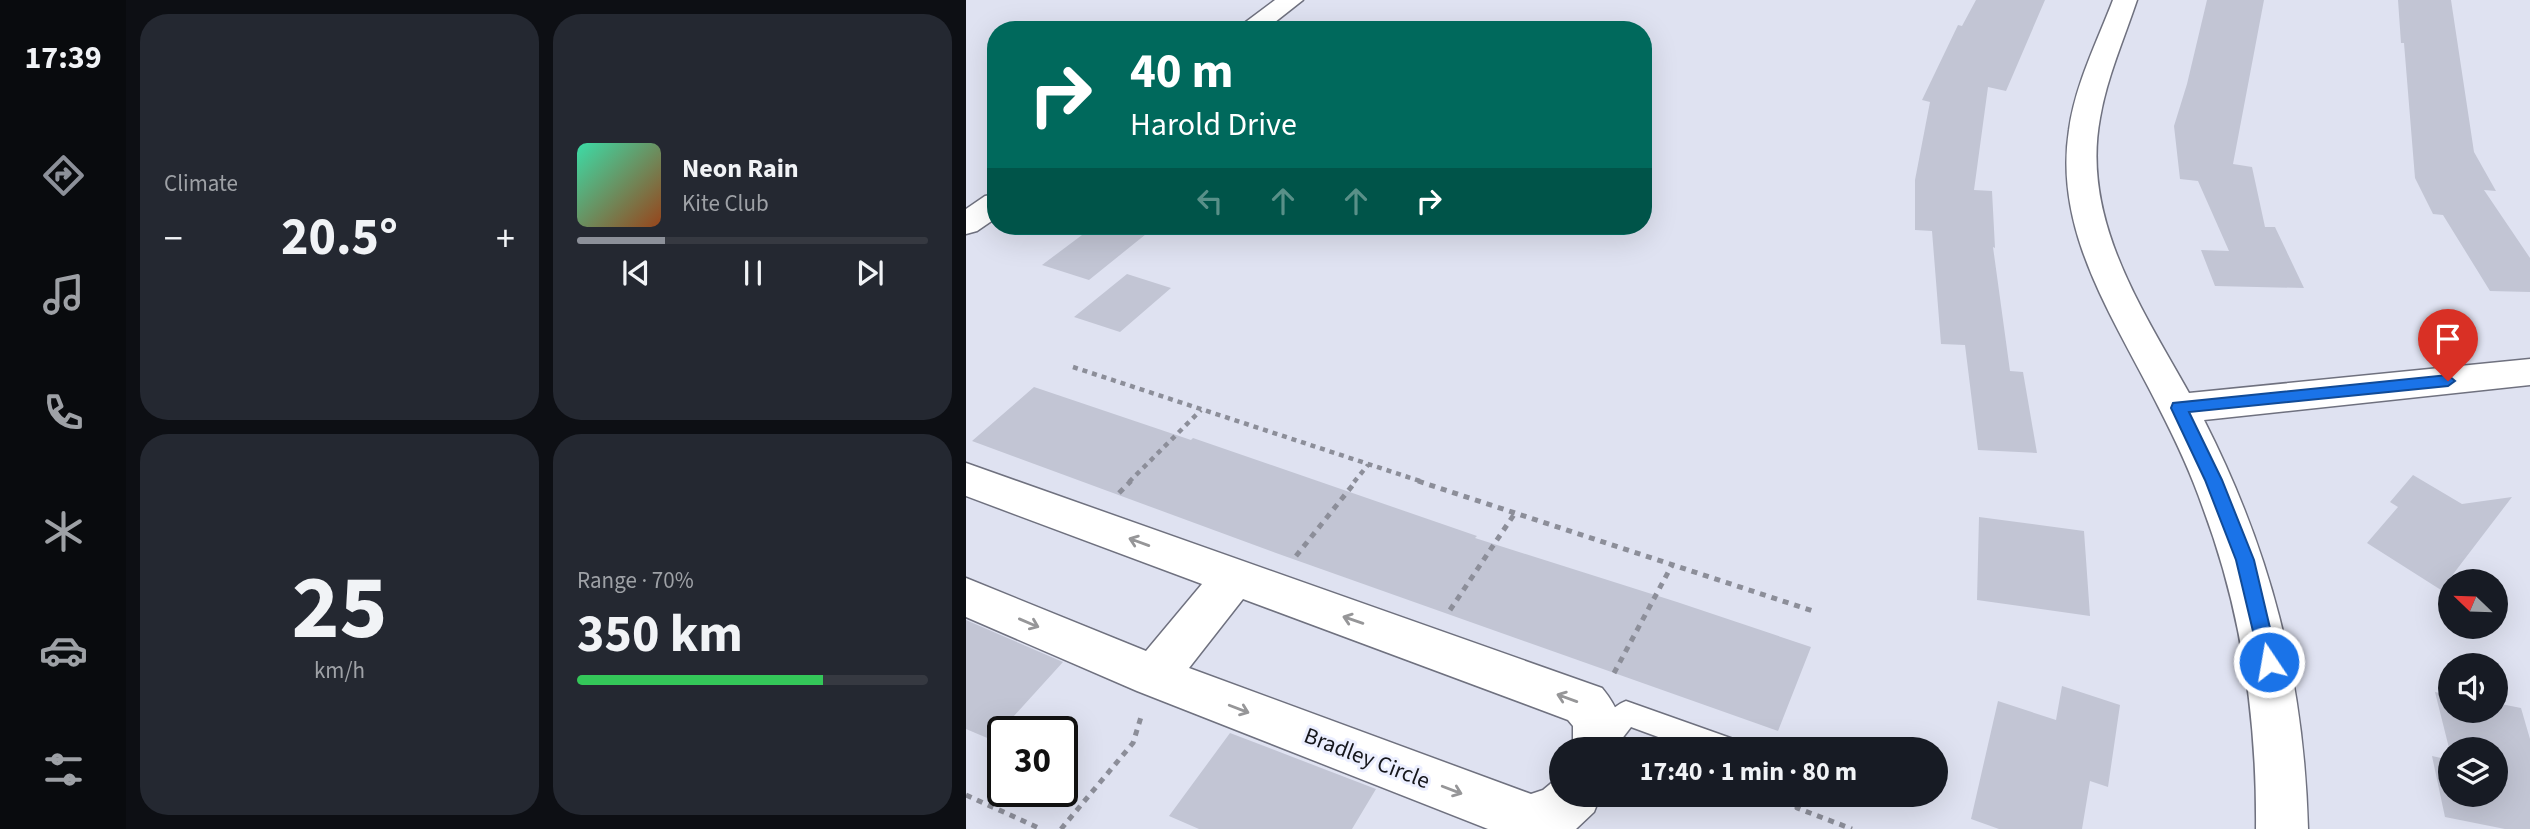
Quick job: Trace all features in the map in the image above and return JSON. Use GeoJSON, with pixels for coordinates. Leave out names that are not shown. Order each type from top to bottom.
{"type":"FeatureCollection","features":[{"type":"Feature","properties":{"kind":"street"},"geometry":{"type":"LineString","coordinates":[[1261,21],[1291,0]]}},
{"type":"Feature","properties":{"kind":"street"},"geometry":{"type":"LineString","coordinates":[[2125,0],[2083,130],[2084,191],[2092,233],[2106,273],[2151,362],[2179,408],[2214,480],[2241,548],[2273,683],[2281,763],[2282,829]]}},
{"type":"Feature","properties":{"kind":"street"},"geometry":{"type":"LineString","coordinates":[[966,224],[987,209]]}},
{"type":"Feature","properties":{"kind":"street"},"geometry":{"type":"LineString","coordinates":[[2179,408],[2530,372]]}},
{"type":"Feature","properties":{"kind":"street"},"geometry":{"type":"LineString","coordinates":[[966,479],[1585,704],[1596,737]]}},
{"type":"Feature","properties":{"kind":"street"},"geometry":{"type":"LineString","coordinates":[[1154,676],[1252,584]]}},
{"type":"Feature","properties":{"kind":"street","name":"Bradley Circle"},"geometry":{"type":"LineString","coordinates":[[966,597],[1154,676],[1531,820],[1551,816],[1565,807]]}},
{"type":"Feature","properties":{"kind":"lane"},"geometry":{"type":"LineString","coordinates":[[1596,737],[1626,713],[1693,737]]}},
{"type":"Feature","properties":{"kind":"path"},"geometry":{"type":"LineString","coordinates":[[1073,367],[1816,612]]}},
{"type":"Feature","properties":{"kind":"path"},"geometry":{"type":"LineString","coordinates":[[1089,524],[1201,410]]}},
{"type":"Feature","properties":{"kind":"path"},"geometry":{"type":"LineString","coordinates":[[1252,584],[1368,465]]}},
{"type":"Feature","properties":{"kind":"path"},"geometry":{"type":"LineString","coordinates":[[1426,645],[1515,513]]}},
{"type":"Feature","properties":{"kind":"path"},"geometry":{"type":"LineString","coordinates":[[1596,737],[1672,565]]}},
{"type":"Feature","properties":{"kind":"path"},"geometry":{"type":"LineString","coordinates":[[1061,829],[1133,743],[1154,676]]}},
{"type":"Feature","properties":{"kind":"path"},"geometry":{"type":"LineString","coordinates":[[966,795],[1041,829]]}},
{"type":"Feature","properties":{"kind":"path"},"geometry":{"type":"LineString","coordinates":[[1797,807],[1852,829]]}},
{"type":"Feature","properties":{"kind":"building"},"geometry":{"type":"Polygon","coordinates":[[[1976,0],[2045,0],[2006,91],[1988,87],[1974,190],[1992,191],[1995,248],[1993,247],[2010,371],[2023,372],[2037,453],[1978,450],[1965,345],[1941,344],[1932,231],[1915,230],[1915,180],[1930,102],[1922,100],[1958,25],[1962,26],[1976,0]]]}},
{"type":"Feature","properties":{"kind":"building"},"geometry":{"type":"Polygon","coordinates":[[[2207,0],[2264,0],[2233,164],[2252,167],[2265,227],[2275,227],[2304,288],[2215,286],[2201,250],[2229,251],[2198,181],[2180,179],[2174,126],[2207,0]]]}},
{"type":"Feature","properties":{"kind":"building"},"geometry":{"type":"Polygon","coordinates":[[[2398,0],[2451,0],[2474,152],[2496,191],[2484,190],[2530,258],[2530,292],[2490,291],[2443,215],[2433,214],[2415,178],[2398,0]]]}},
{"type":"Feature","properties":{"kind":"building"},"geometry":{"type":"Polygon","coordinates":[[[1082,235],[1145,235],[1089,280],[1042,265],[1082,235]]]}},
{"type":"Feature","properties":{"kind":"building"},"geometry":{"type":"Polygon","coordinates":[[[1127,274],[1171,288],[1120,332],[1074,317],[1127,274]]]}},
{"type":"Feature","properties":{"kind":"building"},"geometry":{"type":"Polygon","coordinates":[[[1034,387],[1191,440],[1193,438],[1477,536],[1475,538],[1811,647],[1778,731],[1276,553],[972,441],[1034,387]]]}},
{"type":"Feature","properties":{"kind":"building"},"geometry":{"type":"Polygon","coordinates":[[[2413,475],[2462,504],[2512,497],[2457,569],[2438,569],[2438,588],[2367,543],[2398,507],[2390,502],[2413,475]]]}},
{"type":"Feature","properties":{"kind":"building"},"geometry":{"type":"Polygon","coordinates":[[[1979,517],[2084,531],[2090,616],[1977,600],[1979,517]]]}},
{"type":"Feature","properties":{"kind":"building"},"geometry":{"type":"Polygon","coordinates":[[[966,620],[1063,662],[1014,716],[987,716],[987,738],[966,729],[966,620]]]}},
{"type":"Feature","properties":{"kind":"building"},"geometry":{"type":"Polygon","coordinates":[[[2062,686],[2120,705],[2108,787],[2090,781],[2082,829],[1999,829],[1971,819],[1998,701],[2056,720],[2062,686]]]}},
{"type":"Feature","properties":{"kind":"building"},"geometry":{"type":"Polygon","coordinates":[[[2508,705],[2521,708],[2530,739],[2530,829],[2505,829],[2445,817],[2443,807],[2508,807],[2508,737],[2446,737],[2443,723],[2508,723],[2508,705]]]}},
{"type":"Feature","properties":{"kind":"building"},"geometry":{"type":"Polygon","coordinates":[[[1230,733],[1376,789],[1352,829],[1199,829],[1169,816],[1230,733]]]}},
{"type":"Feature","properties":{"kind":"building"},"geometry":{"type":"Polygon","coordinates":[[[2432,756],[2438,757],[2438,784],[2432,756]]]}},
{"type":"Feature","properties":{"kind":"route"},"geometry":{"type":"LineString","coordinates":[[2269,662],[2245,560],[2214,480],[2179,408],[2448,381]]}}]}
